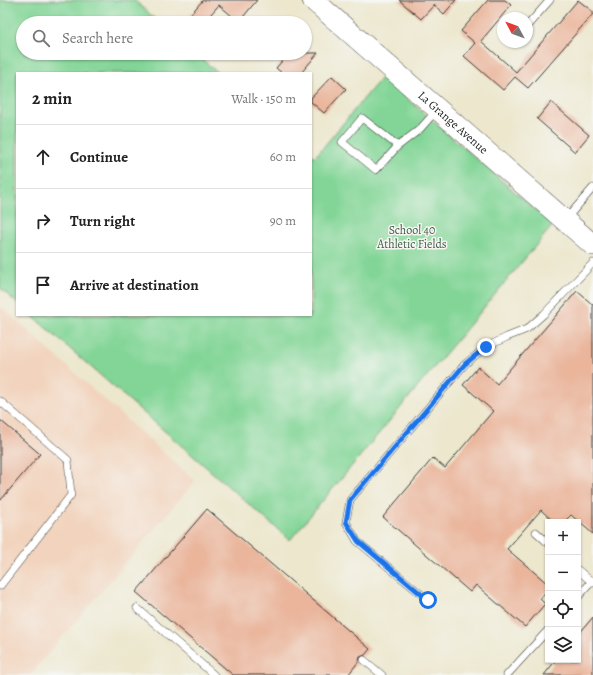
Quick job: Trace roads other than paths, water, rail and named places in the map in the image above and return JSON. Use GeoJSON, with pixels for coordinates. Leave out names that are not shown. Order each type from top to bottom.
{"type":"FeatureCollection","features":[{"type":"Feature","properties":{"kind":"street","name":"La Grange Avenue"},"geometry":{"type":"LineString","coordinates":[[313,0],[593,245]]}},
{"type":"Feature","properties":{"kind":"lane"},"geometry":{"type":"LineString","coordinates":[[533,19],[550,0]]}},
{"type":"Feature","properties":{"kind":"lane"},"geometry":{"type":"LineString","coordinates":[[398,146],[362,118],[342,142],[376,170],[398,146],[420,129],[437,109]]}},
{"type":"Feature","properties":{"kind":"lane"},"geometry":{"type":"LineString","coordinates":[[565,220],[593,188]]}},
{"type":"Feature","properties":{"kind":"lane"},"geometry":{"type":"LineString","coordinates":[[428,600],[358,541],[346,522],[350,500],[465,364],[486,347],[526,329],[544,314],[593,263]]}},
{"type":"Feature","properties":{"kind":"lane"},"geometry":{"type":"LineString","coordinates":[[0,401],[68,460],[71,495],[0,586]]}},
{"type":"Feature","properties":{"kind":"lane"},"geometry":{"type":"LineString","coordinates":[[536,532],[545,540]]}},
{"type":"Feature","properties":{"kind":"lane"},"geometry":{"type":"LineString","coordinates":[[581,572],[592,581],[581,593]]}},
{"type":"Feature","properties":{"kind":"lane"},"geometry":{"type":"LineString","coordinates":[[137,608],[214,675]]}},
{"type":"Feature","properties":{"kind":"lane"},"geometry":{"type":"LineString","coordinates":[[508,675],[545,633]]}},
{"type":"Feature","properties":{"kind":"lane"},"geometry":{"type":"LineString","coordinates":[[364,660],[382,675]]}},
{"type":"Feature","properties":{"kind":"park label","name":"School 40 Athletic Fields"},"geometry":{"type":"Point","coordinates":[412,237]}}]}
